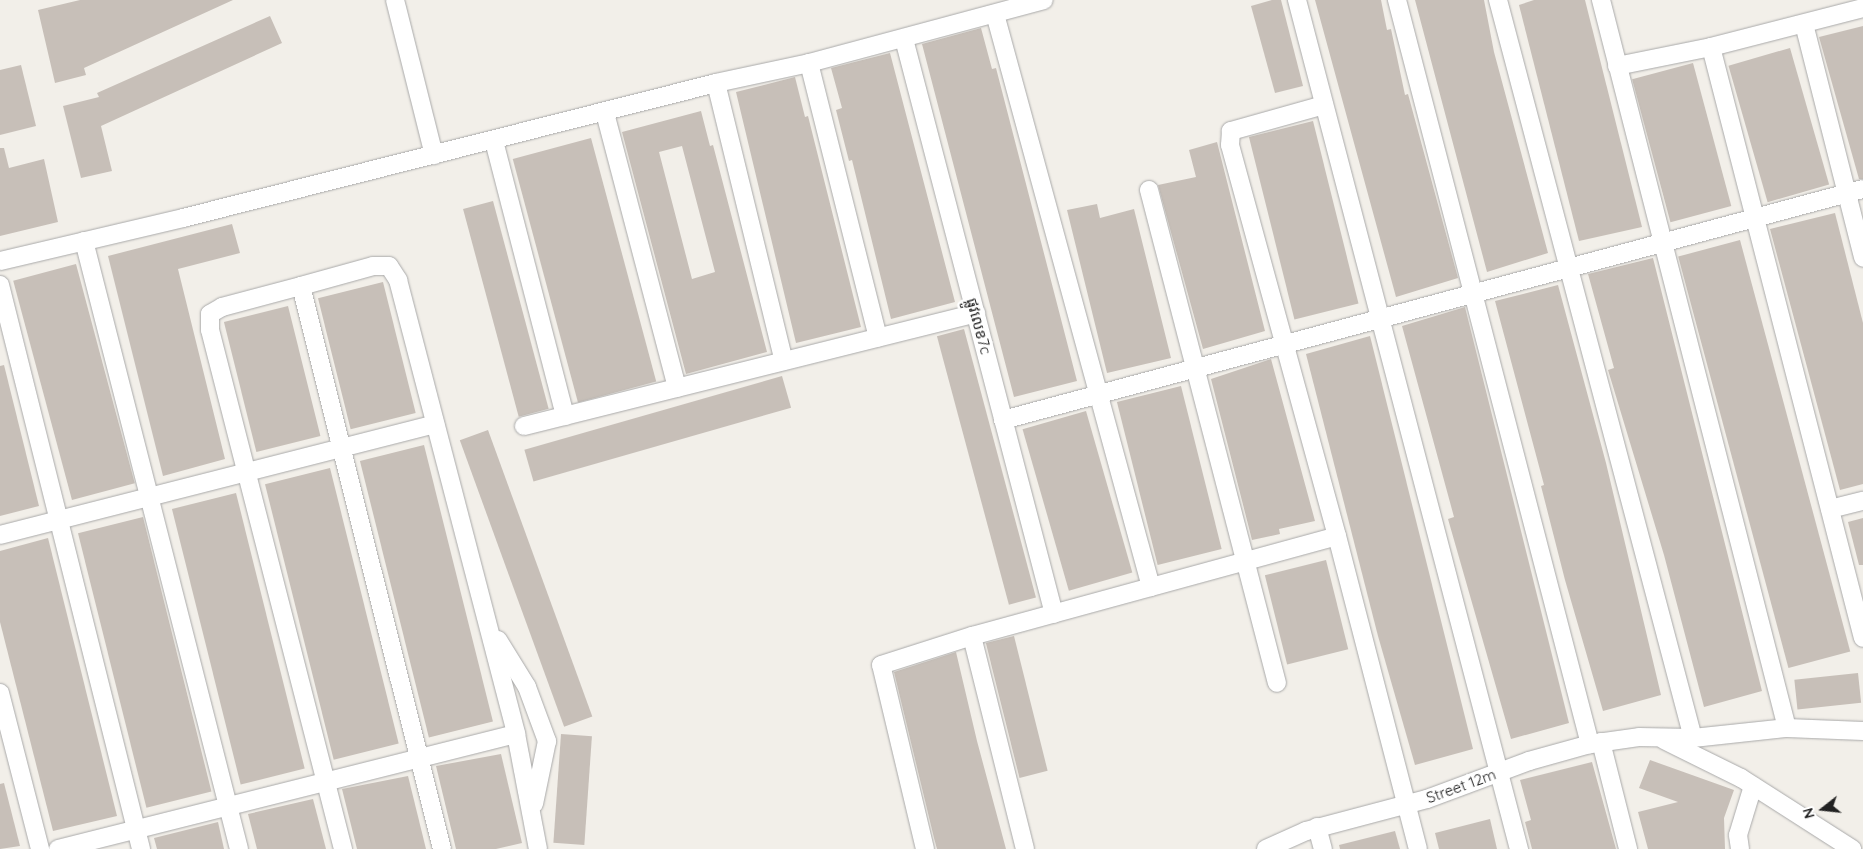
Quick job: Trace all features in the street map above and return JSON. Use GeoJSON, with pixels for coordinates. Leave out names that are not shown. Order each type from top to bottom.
{"type":"FeatureCollection","features":[{"type":"Feature","properties":{"kind":"street"},"geometry":{"type":"LineString","coordinates":[[395,0],[434,156]]}},
{"type":"Feature","properties":{"kind":"street"},"geometry":{"type":"LineString","coordinates":[[0,261],[434,156],[716,83],[809,63],[1044,0]]}},
{"type":"Feature","properties":{"kind":"street"},"geometry":{"type":"LineString","coordinates":[[1297,0],[1519,849]]}},
{"type":"Feature","properties":{"kind":"street"},"geometry":{"type":"LineString","coordinates":[[1397,0],[1474,294],[1596,743],[1628,849]]}},
{"type":"Feature","properties":{"kind":"street"},"geometry":{"type":"LineString","coordinates":[[1498,0],[1693,738]]}},
{"type":"Feature","properties":{"kind":"street"},"geometry":{"type":"LineString","coordinates":[[1600,0],[1787,728]]}},
{"type":"Feature","properties":{"kind":"street"},"geometry":{"type":"LineString","coordinates":[[1617,66],[1711,47],[1863,8]]}},
{"type":"Feature","properties":{"kind":"street"},"geometry":{"type":"LineString","coordinates":[[995,14],[1151,587]]}},
{"type":"Feature","properties":{"kind":"street"},"geometry":{"type":"LineString","coordinates":[[1804,24],[1855,191],[1863,258]]}},
{"type":"Feature","properties":{"kind":"street","name":"ផ្លូវលេខ7c"},"geometry":{"type":"LineString","coordinates":[[904,39],[1054,614]]}},
{"type":"Feature","properties":{"kind":"street"},"geometry":{"type":"LineString","coordinates":[[1711,47],[1863,638]]}},
{"type":"Feature","properties":{"kind":"street"},"geometry":{"type":"LineString","coordinates":[[809,63],[878,337]]}},
{"type":"Feature","properties":{"kind":"street"},"geometry":{"type":"LineString","coordinates":[[716,83],[784,361]]}},
{"type":"Feature","properties":{"kind":"street"},"geometry":{"type":"LineString","coordinates":[[1324,105],[1231,131],[1230,145],[1337,536],[1418,849]]}},
{"type":"Feature","properties":{"kind":"street"},"geometry":{"type":"LineString","coordinates":[[605,113],[677,388]]}},
{"type":"Feature","properties":{"kind":"street"},"geometry":{"type":"LineString","coordinates":[[494,140],[566,416]]}},
{"type":"Feature","properties":{"kind":"street"},"geometry":{"type":"LineString","coordinates":[[1150,190],[1277,683]]}},
{"type":"Feature","properties":{"kind":"street"},"geometry":{"type":"LineString","coordinates":[[1003,420],[1855,191]]}},
{"type":"Feature","properties":{"kind":"street"},"geometry":{"type":"LineString","coordinates":[[84,241],[239,849]]}},
{"type":"Feature","properties":{"kind":"street"},"geometry":{"type":"LineString","coordinates":[[343,849],[210,330],[210,314],[222,308],[373,266],[389,266],[398,280],[516,734],[533,809],[538,849]]}},
{"type":"Feature","properties":{"kind":"street"},"geometry":{"type":"LineString","coordinates":[[0,285],[141,849]]}},
{"type":"Feature","properties":{"kind":"street"},"geometry":{"type":"LineString","coordinates":[[301,286],[442,849]]}},
{"type":"Feature","properties":{"kind":"street"},"geometry":{"type":"LineString","coordinates":[[524,426],[976,313]]}},
{"type":"Feature","properties":{"kind":"street"},"geometry":{"type":"LineString","coordinates":[[0,535],[435,424]]}},
{"type":"Feature","properties":{"kind":"street"},"geometry":{"type":"LineString","coordinates":[[1830,509],[1863,500]]}},
{"type":"Feature","properties":{"kind":"street"},"geometry":{"type":"LineString","coordinates":[[925,849],[880,674],[881,665],[972,636],[1337,536]]}},
{"type":"Feature","properties":{"kind":"street"},"geometry":{"type":"LineString","coordinates":[[488,624],[527,687],[547,742],[533,809]]}},
{"type":"Feature","properties":{"kind":"street"},"geometry":{"type":"LineString","coordinates":[[972,636],[1025,849]]}},
{"type":"Feature","properties":{"kind":"street"},"geometry":{"type":"LineString","coordinates":[[0,693],[40,849]]}},
{"type":"Feature","properties":{"kind":"street","name":"Street 12m"},"geometry":{"type":"LineString","coordinates":[[1266,849],[1317,827],[1406,805],[1498,772],[1596,743],[1659,737],[1693,738],[1787,728],[1863,731]]}},
{"type":"Feature","properties":{"kind":"street"},"geometry":{"type":"LineString","coordinates":[[58,849],[325,780],[516,734]]}},
{"type":"Feature","properties":{"kind":"street"},"geometry":{"type":"LineString","coordinates":[[1659,737],[1753,786],[1823,842],[1852,849]]}},
{"type":"Feature","properties":{"kind":"street"},"geometry":{"type":"LineString","coordinates":[[1740,849],[1738,835],[1753,786]]}},
{"type":"Feature","properties":{"kind":"street"},"geometry":{"type":"LineString","coordinates":[[1317,827],[1323,849]]}},
{"type":"Feature","properties":{"kind":"building"},"geometry":{"type":"Polygon","coordinates":[[[80,0],[233,0],[84,68],[86,75],[55,83],[38,10],[80,0]]]}},
{"type":"Feature","properties":{"kind":"building"},"geometry":{"type":"Polygon","coordinates":[[[1272,0],[1281,0],[1303,86],[1275,93],[1251,6],[1272,0]]]}},
{"type":"Feature","properties":{"kind":"building"},"geometry":{"type":"Polygon","coordinates":[[[1315,0],[1381,0],[1387,30],[1391,29],[1405,95],[1408,94],[1458,278],[1396,297],[1315,0]]]}},
{"type":"Feature","properties":{"kind":"building"},"geometry":{"type":"Polygon","coordinates":[[[1415,0],[1484,0],[1494,52],[1548,253],[1487,272],[1415,0]]]}},
{"type":"Feature","properties":{"kind":"building"},"geometry":{"type":"Polygon","coordinates":[[[1534,0],[1585,0],[1642,227],[1579,241],[1519,5],[1534,0]]]}},
{"type":"Feature","properties":{"kind":"building"},"geometry":{"type":"Polygon","coordinates":[[[270,16],[282,43],[101,126],[112,171],[81,178],[63,106],[99,97],[97,93],[270,16]]]}},
{"type":"Feature","properties":{"kind":"building"},"geometry":{"type":"Polygon","coordinates":[[[1863,26],[1863,179],[1859,179],[1819,37],[1863,26]]]}},
{"type":"Feature","properties":{"kind":"building"},"geometry":{"type":"Polygon","coordinates":[[[981,28],[992,69],[996,68],[1077,381],[1014,397],[922,44],[981,28]]]}},
{"type":"Feature","properties":{"kind":"building"},"geometry":{"type":"Polygon","coordinates":[[[1790,48],[1829,184],[1768,202],[1728,66],[1790,48]]]}},
{"type":"Feature","properties":{"kind":"building"},"geometry":{"type":"Polygon","coordinates":[[[890,53],[955,302],[891,319],[852,160],[849,161],[836,110],[842,108],[831,68],[890,53]]]}},
{"type":"Feature","properties":{"kind":"building"},"geometry":{"type":"Polygon","coordinates":[[[1693,63],[1731,206],[1670,222],[1632,79],[1693,63]]]}},
{"type":"Feature","properties":{"kind":"building"},"geometry":{"type":"Polygon","coordinates":[[[21,65],[36,126],[0,135],[0,70],[21,65]]]}},
{"type":"Feature","properties":{"kind":"building"},"geometry":{"type":"Polygon","coordinates":[[[795,77],[805,117],[808,116],[861,327],[796,343],[736,92],[795,77]]]}},
{"type":"Feature","properties":{"kind":"building"},"geometry":{"type":"Polygon","coordinates":[[[701,111],[710,146],[713,145],[767,352],[686,374],[622,132],[701,111]],[[682,146],[659,152],[692,279],[715,272],[682,146]]]}},
{"type":"Feature","properties":{"kind":"building"},"geometry":{"type":"Polygon","coordinates":[[[1313,121],[1358,303],[1294,319],[1249,137],[1313,121]]]}},
{"type":"Feature","properties":{"kind":"building"},"geometry":{"type":"Polygon","coordinates":[[[591,138],[656,381],[578,402],[513,159],[591,138]]]}},
{"type":"Feature","properties":{"kind":"building"},"geometry":{"type":"Polygon","coordinates":[[[1217,142],[1265,331],[1203,349],[1158,185],[1196,177],[1189,150],[1217,142]]]}},
{"type":"Feature","properties":{"kind":"building"},"geometry":{"type":"Polygon","coordinates":[[[0,148],[4,148],[9,168],[44,159],[58,222],[0,236],[0,148]]]}},
{"type":"Feature","properties":{"kind":"building"},"geometry":{"type":"Polygon","coordinates":[[[493,201],[549,409],[519,417],[463,209],[493,201]]]}},
{"type":"Feature","properties":{"kind":"building"},"geometry":{"type":"Polygon","coordinates":[[[1097,204],[1100,218],[1134,209],[1171,358],[1107,373],[1067,210],[1097,204]]]}},
{"type":"Feature","properties":{"kind":"building"},"geometry":{"type":"Polygon","coordinates":[[[1835,213],[1863,323],[1863,484],[1840,490],[1770,229],[1835,213]]]}},
{"type":"Feature","properties":{"kind":"building"},"geometry":{"type":"Polygon","coordinates":[[[232,224],[240,253],[178,269],[225,459],[163,476],[108,256],[232,224]]]}},
{"type":"Feature","properties":{"kind":"building"},"geometry":{"type":"Polygon","coordinates":[[[1740,240],[1850,651],[1788,668],[1678,257],[1740,240]]]}},
{"type":"Feature","properties":{"kind":"building"},"geometry":{"type":"Polygon","coordinates":[[[1653,258],[1762,691],[1704,707],[1664,555],[1608,370],[1614,368],[1588,274],[1653,258]]]}},
{"type":"Feature","properties":{"kind":"building"},"geometry":{"type":"Polygon","coordinates":[[[76,264],[135,483],[72,500],[13,281],[76,264]]]}},
{"type":"Feature","properties":{"kind":"building"},"geometry":{"type":"Polygon","coordinates":[[[383,282],[416,413],[351,429],[318,298],[383,282]]]}},
{"type":"Feature","properties":{"kind":"building"},"geometry":{"type":"Polygon","coordinates":[[[1558,285],[1606,463],[1661,695],[1603,711],[1565,580],[1541,486],[1544,485],[1495,301],[1558,285]]]}},
{"type":"Feature","properties":{"kind":"building"},"geometry":{"type":"Polygon","coordinates":[[[288,306],[320,436],[256,452],[224,322],[288,306]]]}},
{"type":"Feature","properties":{"kind":"building"},"geometry":{"type":"Polygon","coordinates":[[[1465,307],[1569,723],[1511,739],[1448,519],[1454,517],[1402,326],[1465,307]]]}},
{"type":"Feature","properties":{"kind":"building"},"geometry":{"type":"Polygon","coordinates":[[[964,329],[1036,598],[1009,605],[937,336],[964,329]]]}},
{"type":"Feature","properties":{"kind":"building"},"geometry":{"type":"Polygon","coordinates":[[[1370,336],[1473,749],[1415,765],[1378,636],[1306,354],[1370,336]]]}},
{"type":"Feature","properties":{"kind":"building"},"geometry":{"type":"Polygon","coordinates":[[[1271,359],[1315,521],[1279,529],[1280,534],[1252,540],[1211,379],[1271,359]]]}},
{"type":"Feature","properties":{"kind":"building"},"geometry":{"type":"Polygon","coordinates":[[[4,365],[39,506],[0,516],[0,366],[4,365]]]}},
{"type":"Feature","properties":{"kind":"building"},"geometry":{"type":"Polygon","coordinates":[[[782,376],[791,408],[533,482],[524,450],[782,376]]]}},
{"type":"Feature","properties":{"kind":"building"},"geometry":{"type":"Polygon","coordinates":[[[1181,386],[1222,549],[1158,565],[1117,402],[1181,386]]]}},
{"type":"Feature","properties":{"kind":"building"},"geometry":{"type":"Polygon","coordinates":[[[1086,411],[1132,572],[1069,591],[1023,429],[1086,411]]]}},
{"type":"Feature","properties":{"kind":"building"},"geometry":{"type":"Polygon","coordinates":[[[488,430],[592,717],[564,727],[460,440],[488,430]]]}},
{"type":"Feature","properties":{"kind":"building"},"geometry":{"type":"Polygon","coordinates":[[[424,445],[493,722],[429,738],[360,461],[424,445]]]}},
{"type":"Feature","properties":{"kind":"building"},"geometry":{"type":"Polygon","coordinates":[[[330,468],[399,744],[334,760],[265,484],[330,468]]]}},
{"type":"Feature","properties":{"kind":"building"},"geometry":{"type":"Polygon","coordinates":[[[236,493],[305,769],[241,785],[172,509],[236,493]]]}},
{"type":"Feature","properties":{"kind":"building"},"geometry":{"type":"Polygon","coordinates":[[[143,517],[211,792],[146,808],[78,533],[143,517]]]}},
{"type":"Feature","properties":{"kind":"building"},"geometry":{"type":"Polygon","coordinates":[[[1863,518],[1863,565],[1859,565],[1848,522],[1863,518]]]}},
{"type":"Feature","properties":{"kind":"building"},"geometry":{"type":"Polygon","coordinates":[[[48,538],[117,816],[53,831],[0,622],[0,551],[48,538]]]}},
{"type":"Feature","properties":{"kind":"building"},"geometry":{"type":"Polygon","coordinates":[[[1326,560],[1348,649],[1287,665],[1265,575],[1326,560]]]}},
{"type":"Feature","properties":{"kind":"building"},"geometry":{"type":"Polygon","coordinates":[[[1014,636],[1048,771],[1019,778],[986,643],[1014,636]]]}},
{"type":"Feature","properties":{"kind":"building"},"geometry":{"type":"Polygon","coordinates":[[[956,652],[977,741],[1006,849],[937,849],[934,838],[894,672],[956,652]]]}},
{"type":"Feature","properties":{"kind":"building"},"geometry":{"type":"Polygon","coordinates":[[[1858,673],[1861,703],[1797,710],[1794,680],[1858,673]]]}},
{"type":"Feature","properties":{"kind":"building"},"geometry":{"type":"Polygon","coordinates":[[[561,734],[592,736],[584,845],[553,843],[561,734]]]}},
{"type":"Feature","properties":{"kind":"building"},"geometry":{"type":"Polygon","coordinates":[[[501,754],[522,843],[496,849],[456,849],[436,766],[501,754]]]}},
{"type":"Feature","properties":{"kind":"building"},"geometry":{"type":"Polygon","coordinates":[[[1650,760],[1734,790],[1724,818],[1725,849],[1648,849],[1638,812],[1678,802],[1639,788],[1650,760]]]}},
{"type":"Feature","properties":{"kind":"building"},"geometry":{"type":"Polygon","coordinates":[[[1592,762],[1616,849],[1532,849],[1525,822],[1531,820],[1520,780],[1592,762]]]}},
{"type":"Feature","properties":{"kind":"building"},"geometry":{"type":"Polygon","coordinates":[[[408,776],[426,849],[357,849],[342,789],[408,776]]]}},
{"type":"Feature","properties":{"kind":"building"},"geometry":{"type":"Polygon","coordinates":[[[4,783],[20,846],[0,849],[0,784],[4,783]]]}},
{"type":"Feature","properties":{"kind":"building"},"geometry":{"type":"Polygon","coordinates":[[[313,799],[326,849],[257,849],[248,814],[313,799]]]}},
{"type":"Feature","properties":{"kind":"building"},"geometry":{"type":"Polygon","coordinates":[[[1490,819],[1497,849],[1439,849],[1435,833],[1490,819]]]}},
{"type":"Feature","properties":{"kind":"building"},"geometry":{"type":"Polygon","coordinates":[[[218,822],[224,849],[157,849],[154,838],[218,822]]]}},
{"type":"Feature","properties":{"kind":"building"},"geometry":{"type":"Polygon","coordinates":[[[1395,831],[1400,849],[1340,849],[1339,845],[1395,831]]]}}]}
